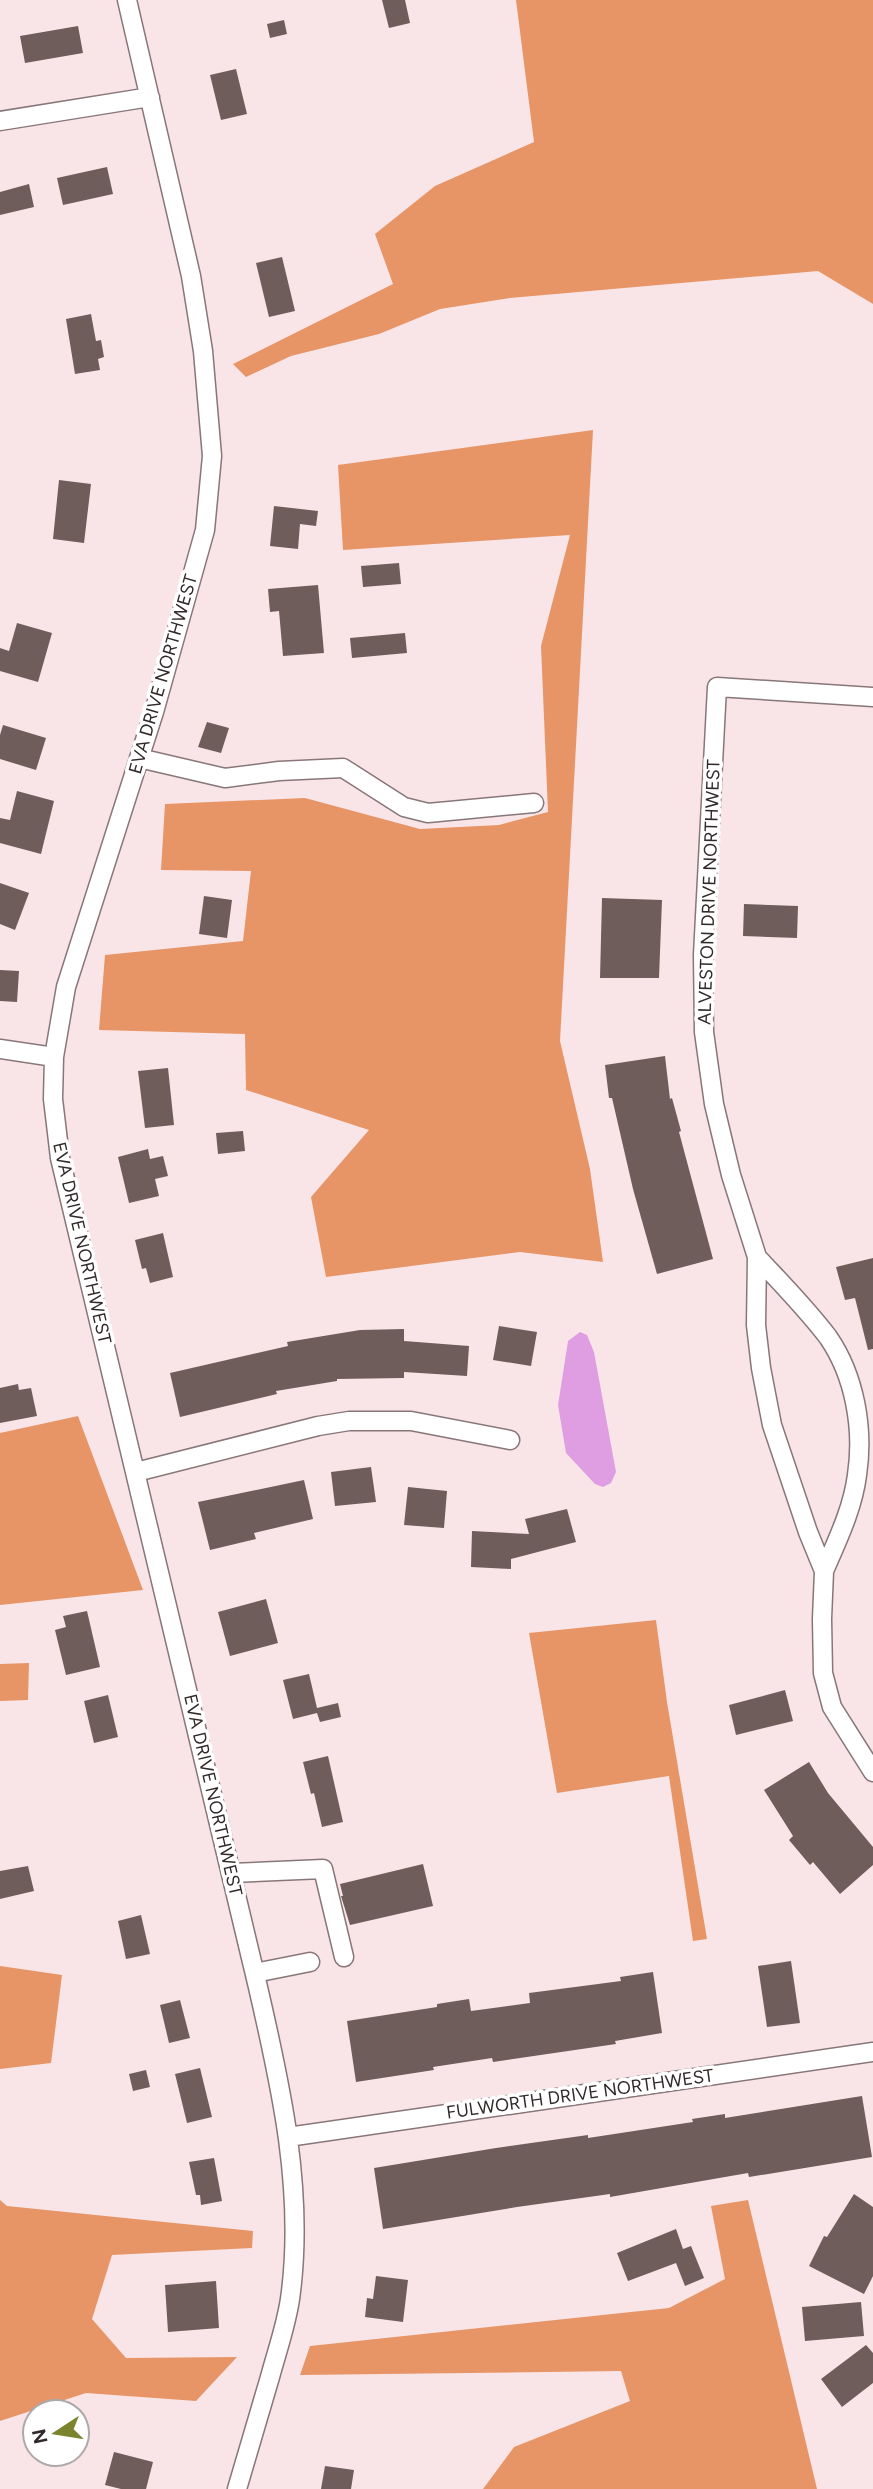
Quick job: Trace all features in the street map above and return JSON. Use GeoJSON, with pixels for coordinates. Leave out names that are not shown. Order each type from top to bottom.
{"type":"FeatureCollection","features":[{"type":"Feature","properties":{"kind":"street","name":"EVA DRIVE NORTHWEST"},"geometry":{"type":"LineString","coordinates":[[127,0],[191,276],[204,351],[212,456],[205,530],[139,758],[66,987],[54,1057],[53,1099],[58,1148],[255,1973],[277,2070],[288,2137],[294,2211],[290,2301],[237,2489]]}},
{"type":"Feature","properties":{"kind":"street"},"geometry":{"type":"LineString","coordinates":[[0,121],[150,97]]}},
{"type":"Feature","properties":{"kind":"street","name":"ALVESTON DRIVE NORTHWEST"},"geometry":{"type":"LineString","coordinates":[[824,1571],[772,1425],[756,1325],[757,1257],[731,1175],[717,1116],[704,1032],[703,955],[717,687],[873,697]]}},
{"type":"Feature","properties":{"kind":"street"},"geometry":{"type":"LineString","coordinates":[[139,758],[225,778],[279,771],[343,768],[404,807],[428,813],[534,803]]}},
{"type":"Feature","properties":{"kind":"street"},"geometry":{"type":"LineString","coordinates":[[0,1049],[54,1057]]}},
{"type":"Feature","properties":{"kind":"street","name":"ALVESTON DRIVE NORTHWEST"},"geometry":{"type":"LineString","coordinates":[[757,1257],[797,1299],[829,1339],[844,1367],[855,1400],[859,1432],[857,1476],[842,1530],[824,1571],[823,1673],[831,1707],[873,1772]]}},
{"type":"Feature","properties":{"kind":"street"},"geometry":{"type":"LineString","coordinates":[[136,1472],[349,1420],[411,1421],[510,1440]]}},
{"type":"Feature","properties":{"kind":"street"},"geometry":{"type":"LineString","coordinates":[[231,1873],[323,1869],[344,1957]]}},
{"type":"Feature","properties":{"kind":"street"},"geometry":{"type":"LineString","coordinates":[[255,1973],[310,1962]]}},
{"type":"Feature","properties":{"kind":"street","name":"FULWORTH DRIVE NORTHWEST"},"geometry":{"type":"LineString","coordinates":[[288,2137],[873,2052]]}},
{"type":"Feature","properties":{"kind":"shaded area"},"geometry":{"type":"Polygon","coordinates":[[[516,0],[873,0],[873,304],[818,271],[510,298],[440,309],[379,334],[291,356],[246,377],[233,364],[393,284],[375,234],[435,186],[534,142],[516,0]]]}},
{"type":"Feature","properties":{"kind":"shaded area"},"geometry":{"type":"Polygon","coordinates":[[[593,430],[560,1041],[590,1169],[603,1262],[520,1252],[326,1277],[311,1197],[369,1130],[246,1090],[245,1034],[99,1030],[105,955],[243,941],[251,871],[161,870],[165,804],[305,798],[420,829],[499,825],[548,812],[541,646],[570,535],[343,550],[338,465],[593,430]]]}},
{"type":"Feature","properties":{"kind":"shaded area"},"geometry":{"type":"Polygon","coordinates":[[[580,1332],[587,1335],[594,1352],[616,1472],[611,1483],[603,1487],[595,1484],[566,1453],[558,1405],[568,1341],[580,1332]]]}},
{"type":"Feature","properties":{"kind":"shaded area"},"geometry":{"type":"Polygon","coordinates":[[[78,1416],[143,1590],[0,1605],[0,1433],[78,1416]]]}},
{"type":"Feature","properties":{"kind":"shaded area"},"geometry":{"type":"Polygon","coordinates":[[[656,1620],[707,1939],[693,1941],[669,1776],[557,1793],[529,1633],[656,1620]]]}},
{"type":"Feature","properties":{"kind":"shaded area"},"geometry":{"type":"Polygon","coordinates":[[[29,1663],[28,1700],[0,1701],[0,1664],[29,1663]]]}},
{"type":"Feature","properties":{"kind":"shaded area"},"geometry":{"type":"Polygon","coordinates":[[[0,1966],[62,1975],[51,2063],[0,2069],[0,1966]]]}},
{"type":"Feature","properties":{"kind":"shaded area"},"geometry":{"type":"Polygon","coordinates":[[[0,2200],[7,2206],[253,2231],[252,2248],[112,2255],[92,2319],[126,2358],[237,2357],[196,2401],[86,2393],[71,2398],[21,2398],[21,2414],[0,2421],[0,2200]]]}},
{"type":"Feature","properties":{"kind":"shaded area"},"geometry":{"type":"Polygon","coordinates":[[[748,2200],[817,2489],[483,2489],[514,2447],[630,2401],[621,2371],[300,2375],[310,2346],[669,2308],[725,2279],[711,2206],[748,2200]]]}},
{"type":"Feature","properties":{"kind":"building"},"geometry":{"type":"Polygon","coordinates":[[[382,0],[405,0],[410,23],[389,28],[382,0]]]}},
{"type":"Feature","properties":{"kind":"building"},"geometry":{"type":"Polygon","coordinates":[[[284,20],[287,34],[270,38],[267,24],[284,20]]]}},
{"type":"Feature","properties":{"kind":"building"},"geometry":{"type":"Polygon","coordinates":[[[78,26],[83,53],[25,63],[20,36],[78,26]]]}},
{"type":"Feature","properties":{"kind":"building"},"geometry":{"type":"Polygon","coordinates":[[[236,69],[247,114],[221,120],[210,75],[236,69]]]}},
{"type":"Feature","properties":{"kind":"building"},"geometry":{"type":"Polygon","coordinates":[[[107,167],[113,194],[63,205],[57,178],[107,167]]]}},
{"type":"Feature","properties":{"kind":"building"},"geometry":{"type":"Polygon","coordinates":[[[29,184],[34,207],[0,215],[0,192],[29,184]]]}},
{"type":"Feature","properties":{"kind":"building"},"geometry":{"type":"Polygon","coordinates":[[[282,257],[295,311],[269,317],[256,263],[282,257]]]}},
{"type":"Feature","properties":{"kind":"building"},"geometry":{"type":"Polygon","coordinates":[[[91,314],[96,341],[101,340],[104,357],[98,359],[100,370],[75,374],[66,319],[91,314]]]}},
{"type":"Feature","properties":{"kind":"building"},"geometry":{"type":"Polygon","coordinates":[[[59,480],[91,484],[84,543],[53,539],[59,480]]]}},
{"type":"Feature","properties":{"kind":"building"},"geometry":{"type":"Polygon","coordinates":[[[274,506],[318,511],[316,526],[300,524],[298,549],[270,546],[274,506]]]}},
{"type":"Feature","properties":{"kind":"building"},"geometry":{"type":"Polygon","coordinates":[[[399,563],[401,584],[363,587],[361,566],[399,563]]]}},
{"type":"Feature","properties":{"kind":"building"},"geometry":{"type":"Polygon","coordinates":[[[318,585],[324,653],[283,656],[279,611],[270,612],[268,589],[318,585]]]}},
{"type":"Feature","properties":{"kind":"building"},"geometry":{"type":"Polygon","coordinates":[[[17,623],[52,633],[38,682],[0,671],[0,648],[9,651],[17,623]]]}},
{"type":"Feature","properties":{"kind":"building"},"geometry":{"type":"Polygon","coordinates":[[[405,633],[407,653],[352,658],[350,638],[405,633]]]}},
{"type":"Feature","properties":{"kind":"building"},"geometry":{"type":"Polygon","coordinates":[[[207,722],[229,728],[221,753],[198,747],[207,722]]]}},
{"type":"Feature","properties":{"kind":"building"},"geometry":{"type":"Polygon","coordinates":[[[3,725],[46,738],[36,770],[0,759],[0,735],[3,725]]]}},
{"type":"Feature","properties":{"kind":"building"},"geometry":{"type":"Polygon","coordinates":[[[17,791],[54,801],[41,854],[0,843],[0,818],[10,820],[17,791]]]}},
{"type":"Feature","properties":{"kind":"building"},"geometry":{"type":"Polygon","coordinates":[[[0,883],[29,893],[15,930],[0,924],[0,883]]]}},
{"type":"Feature","properties":{"kind":"building"},"geometry":{"type":"Polygon","coordinates":[[[204,896],[232,900],[227,938],[199,934],[204,896]]]}},
{"type":"Feature","properties":{"kind":"building"},"geometry":{"type":"Polygon","coordinates":[[[602,898],[662,900],[659,978],[600,978],[602,898]]]}},
{"type":"Feature","properties":{"kind":"building"},"geometry":{"type":"Polygon","coordinates":[[[744,904],[798,906],[797,938],[743,936],[744,904]]]}},
{"type":"Feature","properties":{"kind":"building"},"geometry":{"type":"Polygon","coordinates":[[[0,970],[19,971],[17,1002],[0,1001],[0,970]]]}},
{"type":"Feature","properties":{"kind":"building"},"geometry":{"type":"Polygon","coordinates":[[[665,1056],[670,1099],[672,1098],[681,1131],[679,1132],[713,1259],[657,1274],[633,1189],[612,1098],[609,1098],[605,1065],[665,1056]]]}},
{"type":"Feature","properties":{"kind":"building"},"geometry":{"type":"Polygon","coordinates":[[[168,1068],[174,1125],[145,1128],[138,1071],[168,1068]]]}},
{"type":"Feature","properties":{"kind":"building"},"geometry":{"type":"Polygon","coordinates":[[[243,1131],[245,1151],[218,1154],[216,1133],[243,1131]]]}},
{"type":"Feature","properties":{"kind":"building"},"geometry":{"type":"Polygon","coordinates":[[[148,1149],[150,1159],[163,1156],[168,1176],[155,1179],[159,1196],[129,1203],[118,1157],[148,1149]]]}},
{"type":"Feature","properties":{"kind":"building"},"geometry":{"type":"Polygon","coordinates":[[[163,1233],[173,1277],[150,1283],[146,1268],[142,1269],[135,1240],[163,1233]]]}},
{"type":"Feature","properties":{"kind":"building"},"geometry":{"type":"Polygon","coordinates":[[[873,1258],[873,1349],[868,1350],[855,1298],[845,1300],[836,1267],[873,1258]]]}},
{"type":"Feature","properties":{"kind":"building"},"geometry":{"type":"Polygon","coordinates":[[[499,1326],[537,1332],[531,1366],[493,1360],[499,1326]]]}},
{"type":"Feature","properties":{"kind":"building"},"geometry":{"type":"Polygon","coordinates":[[[404,1329],[404,1341],[469,1346],[467,1376],[404,1372],[404,1378],[337,1379],[276,1391],[277,1394],[180,1417],[170,1373],[288,1346],[287,1342],[360,1330],[404,1329]]]}},
{"type":"Feature","properties":{"kind":"building"},"geometry":{"type":"Polygon","coordinates":[[[18,1384],[19,1390],[31,1388],[37,1416],[0,1423],[0,1388],[18,1384]]]}},
{"type":"Feature","properties":{"kind":"building"},"geometry":{"type":"Polygon","coordinates":[[[371,1467],[376,1502],[335,1506],[331,1472],[371,1467]]]}},
{"type":"Feature","properties":{"kind":"building"},"geometry":{"type":"Polygon","coordinates":[[[304,1480],[313,1519],[254,1533],[256,1539],[210,1550],[198,1502],[304,1480]]]}},
{"type":"Feature","properties":{"kind":"building"},"geometry":{"type":"Polygon","coordinates":[[[408,1487],[447,1491],[444,1528],[404,1525],[408,1487]]]}},
{"type":"Feature","properties":{"kind":"building"},"geometry":{"type":"Polygon","coordinates":[[[567,1509],[576,1542],[511,1559],[511,1569],[471,1567],[472,1531],[529,1534],[525,1519],[567,1509]]]}},
{"type":"Feature","properties":{"kind":"building"},"geometry":{"type":"Polygon","coordinates":[[[266,1599],[278,1643],[230,1656],[218,1612],[266,1599]]]}},
{"type":"Feature","properties":{"kind":"building"},"geometry":{"type":"Polygon","coordinates":[[[87,1611],[100,1667],[66,1675],[55,1630],[66,1627],[63,1616],[87,1611]]]}},
{"type":"Feature","properties":{"kind":"building"},"geometry":{"type":"Polygon","coordinates":[[[309,1674],[317,1708],[338,1703],[341,1717],[320,1722],[317,1713],[293,1719],[283,1680],[309,1674]]]}},
{"type":"Feature","properties":{"kind":"building"},"geometry":{"type":"Polygon","coordinates":[[[785,1690],[793,1721],[736,1735],[729,1705],[785,1690]]]}},
{"type":"Feature","properties":{"kind":"building"},"geometry":{"type":"Polygon","coordinates":[[[108,1695],[118,1737],[94,1743],[84,1701],[108,1695]]]}},
{"type":"Feature","properties":{"kind":"building"},"geometry":{"type":"Polygon","coordinates":[[[328,1756],[343,1822],[322,1827],[303,1762],[328,1756]]]}},
{"type":"Feature","properties":{"kind":"building"},"geometry":{"type":"Polygon","coordinates":[[[809,1762],[828,1793],[873,1847],[873,1865],[840,1894],[813,1862],[810,1865],[789,1840],[793,1836],[764,1790],[809,1762]]]}},
{"type":"Feature","properties":{"kind":"building"},"geometry":{"type":"Polygon","coordinates":[[[423,1864],[433,1906],[350,1925],[340,1884],[423,1864]]]}},
{"type":"Feature","properties":{"kind":"building"},"geometry":{"type":"Polygon","coordinates":[[[28,1866],[34,1891],[0,1899],[0,1871],[28,1866]]]}},
{"type":"Feature","properties":{"kind":"building"},"geometry":{"type":"Polygon","coordinates":[[[141,1915],[150,1954],[126,1959],[118,1921],[141,1915]]]}},
{"type":"Feature","properties":{"kind":"building"},"geometry":{"type":"Polygon","coordinates":[[[791,1961],[800,2023],[767,2027],[758,1966],[791,1961]]]}},
{"type":"Feature","properties":{"kind":"building"},"geometry":{"type":"Polygon","coordinates":[[[653,1972],[662,2033],[615,2041],[616,2044],[493,2062],[492,2058],[356,2082],[347,2021],[437,2007],[437,2004],[469,1999],[471,2011],[530,2003],[529,1993],[621,1981],[620,1977],[653,1972]]]}},
{"type":"Feature","properties":{"kind":"building"},"geometry":{"type":"Polygon","coordinates":[[[180,2000],[190,2038],[169,2043],[160,2005],[180,2000]]]}},
{"type":"Feature","properties":{"kind":"building"},"geometry":{"type":"Polygon","coordinates":[[[200,2068],[212,2117],[187,2123],[175,2074],[200,2068]]]}},
{"type":"Feature","properties":{"kind":"building"},"geometry":{"type":"Polygon","coordinates":[[[146,2070],[150,2087],[133,2091],[129,2074],[146,2070]]]}},
{"type":"Feature","properties":{"kind":"building"},"geometry":{"type":"Polygon","coordinates":[[[862,2096],[872,2157],[749,2177],[748,2173],[610,2197],[610,2194],[517,2207],[383,2229],[374,2168],[496,2148],[588,2135],[588,2138],[693,2122],[692,2119],[725,2114],[725,2118],[862,2096]]]}},
{"type":"Feature","properties":{"kind":"building"},"geometry":{"type":"Polygon","coordinates":[[[214,2158],[222,2201],[201,2205],[200,2195],[196,2195],[189,2162],[214,2158]]]}},
{"type":"Feature","properties":{"kind":"building"},"geometry":{"type":"Polygon","coordinates":[[[854,2194],[873,2207],[873,2276],[864,2294],[809,2266],[824,2236],[827,2237],[854,2194]]]}},
{"type":"Feature","properties":{"kind":"building"},"geometry":{"type":"Polygon","coordinates":[[[676,2229],[683,2249],[691,2246],[704,2278],[685,2286],[676,2263],[628,2281],[617,2253],[676,2229]]]}},
{"type":"Feature","properties":{"kind":"building"},"geometry":{"type":"Polygon","coordinates":[[[376,2276],[408,2280],[403,2322],[365,2317],[367,2298],[373,2299],[376,2276]]]}},
{"type":"Feature","properties":{"kind":"building"},"geometry":{"type":"Polygon","coordinates":[[[216,2281],[219,2328],[168,2332],[165,2285],[216,2281]]]}},
{"type":"Feature","properties":{"kind":"building"},"geometry":{"type":"Polygon","coordinates":[[[861,2302],[864,2336],[805,2341],[802,2307],[861,2302]]]}},
{"type":"Feature","properties":{"kind":"building"},"geometry":{"type":"Polygon","coordinates":[[[866,2345],[873,2353],[873,2383],[842,2407],[821,2379],[866,2345]]]}},
{"type":"Feature","properties":{"kind":"building"},"geometry":{"type":"Polygon","coordinates":[[[114,2452],[153,2462],[146,2489],[121,2489],[105,2485],[114,2452]]]}},
{"type":"Feature","properties":{"kind":"building"},"geometry":{"type":"Polygon","coordinates":[[[325,2466],[354,2470],[351,2489],[321,2489],[325,2466]]]}}]}
